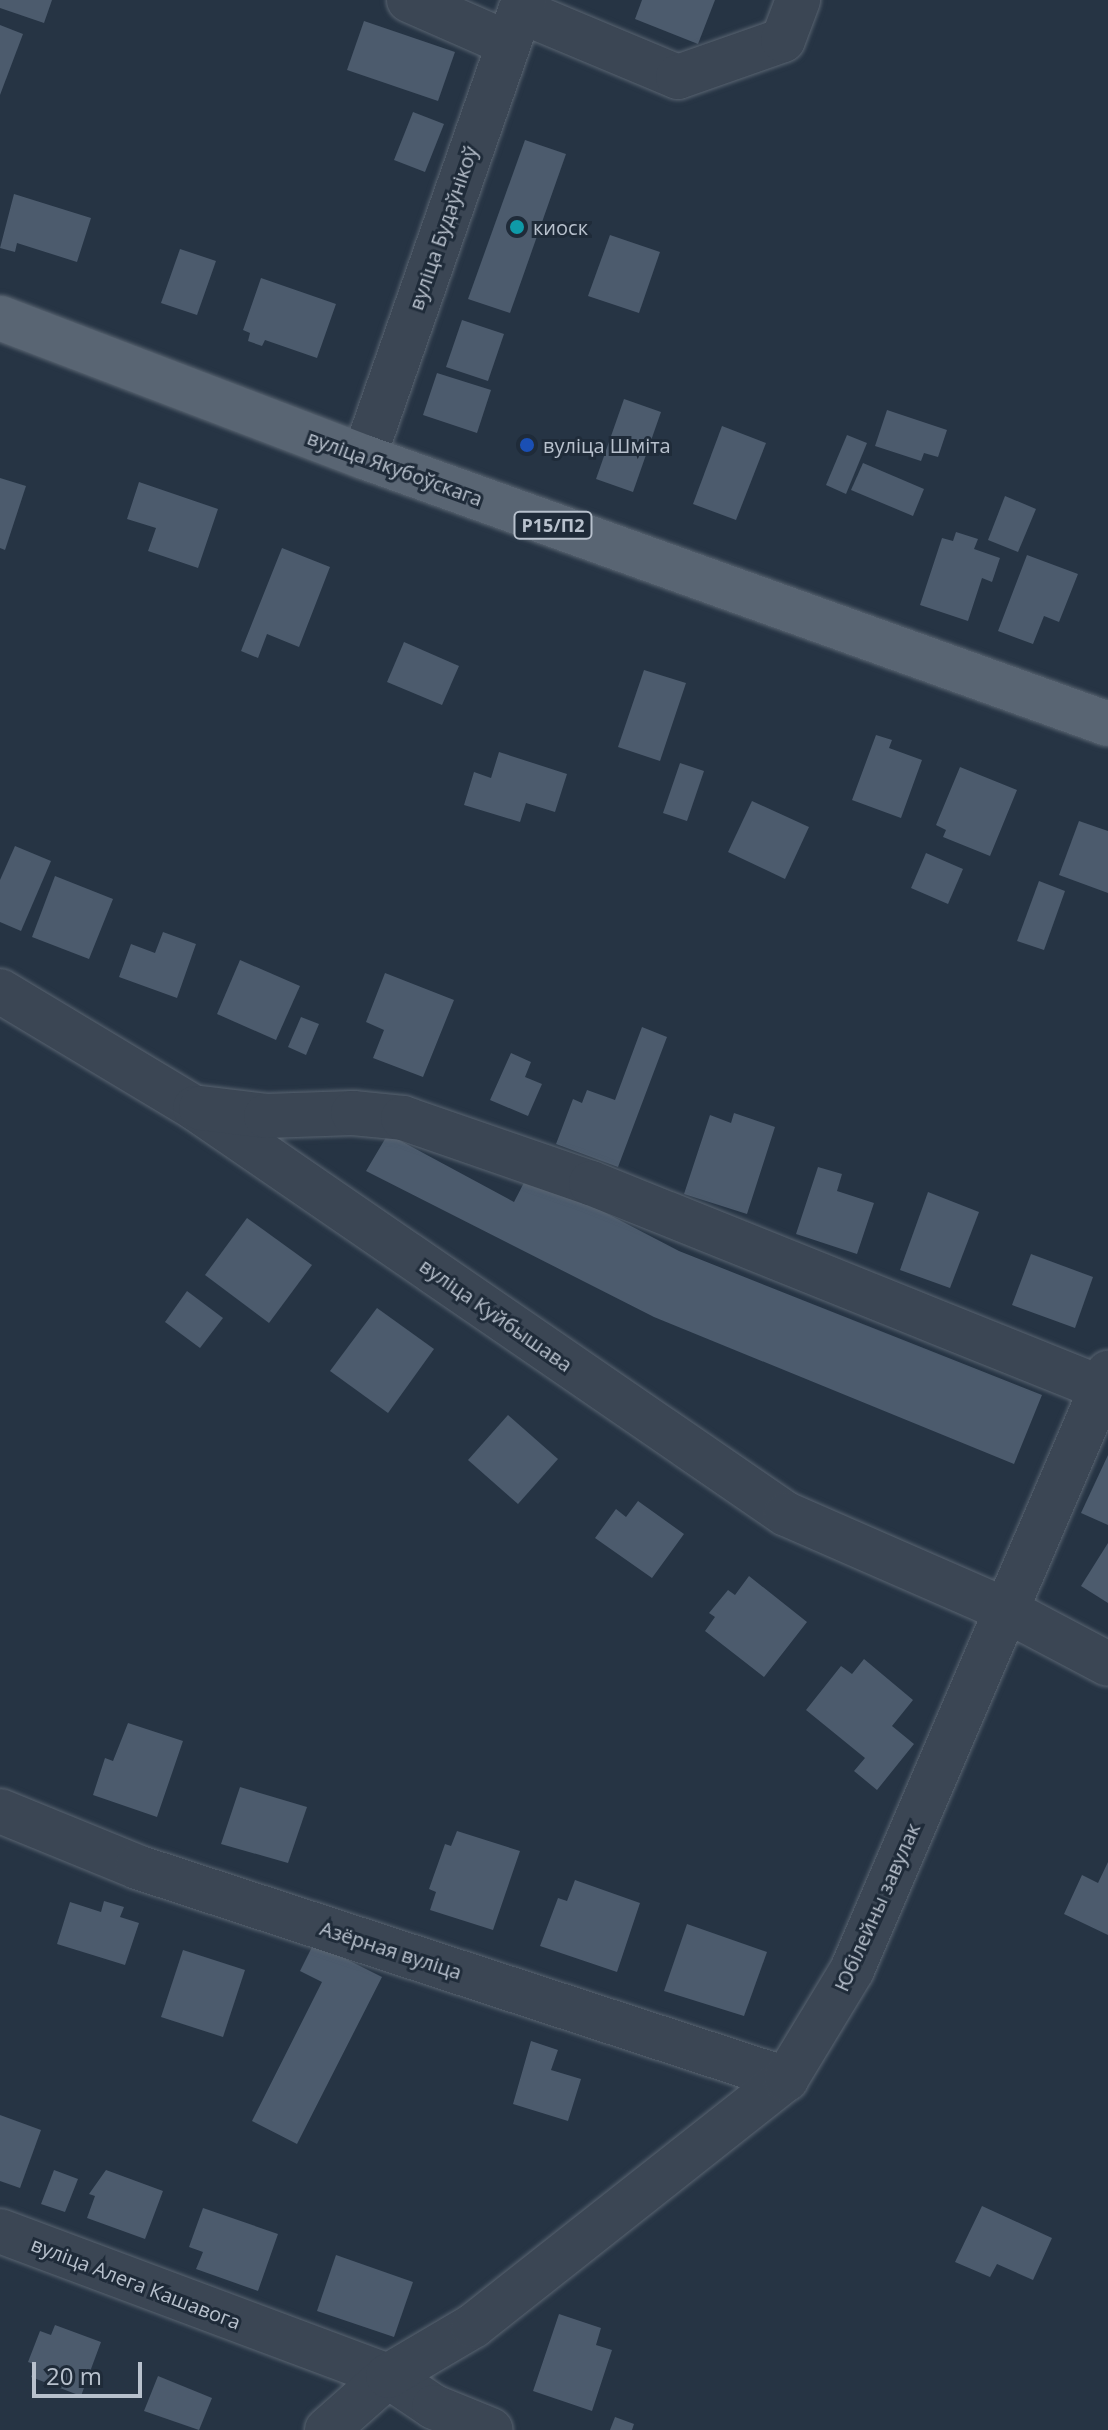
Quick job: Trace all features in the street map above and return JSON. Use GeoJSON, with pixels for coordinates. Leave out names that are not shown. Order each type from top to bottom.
{"type":"FeatureCollection","features":[{"type":"Feature","properties":{"kind":"main road","name":"вуліца Якубоўскага"},"geometry":{"type":"LineString","coordinates":[[0,318],[364,457],[1108,724]]}},
{"type":"Feature","properties":{"kind":"street"},"geometry":{"type":"LineString","coordinates":[[409,0],[517,18],[678,77],[783,40],[798,0]]}},
{"type":"Feature","properties":{"kind":"street","name":"вуліца Будаўнікоў"},"geometry":{"type":"LineString","coordinates":[[364,457],[517,18]]}},
{"type":"Feature","properties":{"kind":"street","name":"вуліца Куйбышава"},"geometry":{"type":"LineString","coordinates":[[0,991],[195,1108],[786,1514],[1006,1610],[1108,1664]]}},
{"type":"Feature","properties":{"kind":"street"},"geometry":{"type":"LineString","coordinates":[[195,1108],[266,1116],[353,1113],[403,1118],[591,1183],[1105,1381]]}},
{"type":"Feature","properties":{"kind":"street","name":"Юбілейны завулак"},"geometry":{"type":"LineString","coordinates":[[327,2430],[388,2376],[473,2326],[786,2079],[852,1970],[1105,1381]]}},
{"type":"Feature","properties":{"kind":"street","name":"Азёрная вуліца"},"geometry":{"type":"LineString","coordinates":[[0,1811],[137,1867],[786,2079]]}},
{"type":"Feature","properties":{"kind":"street","name":"вуліца Алега Кашавога"},"geometry":{"type":"LineString","coordinates":[[0,2231],[388,2376],[434,2407],[491,2430]]}},
{"type":"Feature","properties":{"kind":"building"},"geometry":{"type":"Polygon","coordinates":[[[0,0],[52,0],[44,23],[0,8],[0,0]]]}},
{"type":"Feature","properties":{"kind":"building"},"geometry":{"type":"Polygon","coordinates":[[[642,0],[715,0],[698,44],[635,19],[642,0]]]}},
{"type":"Feature","properties":{"kind":"building"},"geometry":{"type":"Polygon","coordinates":[[[364,21],[455,52],[438,101],[347,70],[364,21]]]}},
{"type":"Feature","properties":{"kind":"building"},"geometry":{"type":"Polygon","coordinates":[[[0,25],[23,34],[0,95],[0,25]]]}},
{"type":"Feature","properties":{"kind":"building"},"geometry":{"type":"Polygon","coordinates":[[[413,112],[444,124],[425,172],[394,160],[413,112]]]}},
{"type":"Feature","properties":{"kind":"building","name":"киоск"},"geometry":{"type":"Polygon","coordinates":[[[525,140],[566,154],[510,313],[468,299],[525,140]]]}},
{"type":"Feature","properties":{"kind":"building"},"geometry":{"type":"Polygon","coordinates":[[[14,194],[91,218],[77,262],[17,243],[15,252],[0,248],[14,194]]]}},
{"type":"Feature","properties":{"kind":"building"},"geometry":{"type":"Polygon","coordinates":[[[610,235],[660,252],[639,313],[588,296],[610,235]]]}},
{"type":"Feature","properties":{"kind":"building"},"geometry":{"type":"Polygon","coordinates":[[[180,249],[216,261],[197,315],[161,303],[180,249]]]}},
{"type":"Feature","properties":{"kind":"building"},"geometry":{"type":"Polygon","coordinates":[[[261,278],[336,304],[317,358],[265,340],[262,346],[248,341],[250,333],[243,330],[261,278]]]}},
{"type":"Feature","properties":{"kind":"building"},"geometry":{"type":"Polygon","coordinates":[[[462,320],[504,334],[488,381],[446,367],[462,320]]]}},
{"type":"Feature","properties":{"kind":"building"},"geometry":{"type":"Polygon","coordinates":[[[437,373],[491,390],[477,433],[423,415],[437,373]]]}},
{"type":"Feature","properties":{"kind":"building"},"geometry":{"type":"Polygon","coordinates":[[[624,399],[661,412],[633,492],[596,479],[624,399]]]}},
{"type":"Feature","properties":{"kind":"building"},"geometry":{"type":"Polygon","coordinates":[[[887,410],[947,430],[938,457],[924,453],[921,461],[875,446],[887,410]]]}},
{"type":"Feature","properties":{"kind":"building"},"geometry":{"type":"Polygon","coordinates":[[[722,426],[766,443],[736,520],[693,504],[722,426]]]}},
{"type":"Feature","properties":{"kind":"building"},"geometry":{"type":"Polygon","coordinates":[[[847,435],[867,443],[846,494],[826,485],[847,435]]]}},
{"type":"Feature","properties":{"kind":"building"},"geometry":{"type":"Polygon","coordinates":[[[863,463],[924,489],[913,516],[851,490],[863,463]]]}},
{"type":"Feature","properties":{"kind":"building"},"geometry":{"type":"Polygon","coordinates":[[[0,478],[26,486],[5,550],[0,548],[0,478]]]}},
{"type":"Feature","properties":{"kind":"building"},"geometry":{"type":"Polygon","coordinates":[[[139,482],[218,509],[198,568],[148,551],[156,528],[127,519],[139,482]]]}},
{"type":"Feature","properties":{"kind":"building"},"geometry":{"type":"Polygon","coordinates":[[[1005,496],[1036,509],[1018,552],[988,540],[1005,496]]]}},
{"type":"Feature","properties":{"kind":"building"},"geometry":{"type":"Polygon","coordinates":[[[956,532],[978,539],[974,549],[1000,558],[992,582],[982,578],[968,621],[920,605],[942,538],[953,541],[956,532]]]}},
{"type":"Feature","properties":{"kind":"building"},"geometry":{"type":"Polygon","coordinates":[[[282,548],[330,567],[299,647],[267,634],[258,658],[241,651],[282,548]]]}},
{"type":"Feature","properties":{"kind":"building"},"geometry":{"type":"Polygon","coordinates":[[[1027,555],[1078,574],[1059,622],[1044,616],[1033,644],[998,631],[1027,555]]]}},
{"type":"Feature","properties":{"kind":"building"},"geometry":{"type":"Polygon","coordinates":[[[404,642],[459,666],[442,705],[387,682],[404,642]]]}},
{"type":"Feature","properties":{"kind":"building"},"geometry":{"type":"Polygon","coordinates":[[[644,670],[686,683],[660,761],[618,747],[644,670]]]}},
{"type":"Feature","properties":{"kind":"building"},"geometry":{"type":"Polygon","coordinates":[[[876,735],[892,740],[889,748],[922,760],[901,818],[852,800],[876,735]]]}},
{"type":"Feature","properties":{"kind":"building"},"geometry":{"type":"Polygon","coordinates":[[[499,752],[567,774],[555,812],[526,803],[520,822],[464,805],[474,772],[491,778],[499,752]]]}},
{"type":"Feature","properties":{"kind":"building"},"geometry":{"type":"Polygon","coordinates":[[[680,763],[704,771],[687,821],[663,813],[680,763]]]}},
{"type":"Feature","properties":{"kind":"building"},"geometry":{"type":"Polygon","coordinates":[[[960,767],[1017,790],[990,856],[943,837],[946,830],[936,825],[960,767]]]}},
{"type":"Feature","properties":{"kind":"building"},"geometry":{"type":"Polygon","coordinates":[[[752,801],[809,827],[785,879],[728,852],[752,801]]]}},
{"type":"Feature","properties":{"kind":"building"},"geometry":{"type":"Polygon","coordinates":[[[1079,821],[1108,831],[1108,893],[1059,875],[1079,821]]]}},
{"type":"Feature","properties":{"kind":"building"},"geometry":{"type":"Polygon","coordinates":[[[15,846],[51,861],[21,931],[0,922],[0,880],[15,846]]]}},
{"type":"Feature","properties":{"kind":"building"},"geometry":{"type":"Polygon","coordinates":[[[926,853],[963,869],[948,904],[911,888],[926,853]]]}},
{"type":"Feature","properties":{"kind":"building"},"geometry":{"type":"Polygon","coordinates":[[[55,876],[113,899],[89,959],[32,937],[55,876]]]}},
{"type":"Feature","properties":{"kind":"building"},"geometry":{"type":"Polygon","coordinates":[[[1039,881],[1065,891],[1044,950],[1017,941],[1039,881]]]}},
{"type":"Feature","properties":{"kind":"building"},"geometry":{"type":"Polygon","coordinates":[[[163,932],[196,944],[177,998],[119,977],[131,944],[155,953],[163,932]]]}},
{"type":"Feature","properties":{"kind":"building"},"geometry":{"type":"Polygon","coordinates":[[[240,960],[300,986],[276,1040],[217,1014],[240,960]]]}},
{"type":"Feature","properties":{"kind":"building"},"geometry":{"type":"Polygon","coordinates":[[[385,973],[454,1000],[423,1077],[373,1058],[384,1030],[366,1022],[385,973]]]}},
{"type":"Feature","properties":{"kind":"building"},"geometry":{"type":"Polygon","coordinates":[[[301,1017],[319,1024],[306,1055],[288,1047],[301,1017]]]}},
{"type":"Feature","properties":{"kind":"building"},"geometry":{"type":"Polygon","coordinates":[[[642,1027],[667,1037],[618,1167],[556,1144],[573,1099],[582,1103],[587,1090],[615,1100],[642,1027]]]}},
{"type":"Feature","properties":{"kind":"building"},"geometry":{"type":"Polygon","coordinates":[[[511,1053],[531,1062],[525,1077],[542,1084],[528,1116],[490,1100],[511,1053]]]}},
{"type":"Feature","properties":{"kind":"building"},"geometry":{"type":"Polygon","coordinates":[[[734,1113],[775,1127],[747,1214],[684,1194],[710,1115],[731,1123],[734,1113]]]}},
{"type":"Feature","properties":{"kind":"building"},"geometry":{"type":"Polygon","coordinates":[[[388,1134],[514,1202],[529,1173],[679,1251],[1042,1395],[1014,1464],[654,1317],[366,1171],[388,1134]]]}},
{"type":"Feature","properties":{"kind":"building"},"geometry":{"type":"Polygon","coordinates":[[[818,1167],[842,1174],[837,1191],[874,1203],[857,1254],[796,1234],[818,1167]]]}},
{"type":"Feature","properties":{"kind":"building"},"geometry":{"type":"Polygon","coordinates":[[[928,1192],[979,1212],[950,1288],[900,1270],[928,1192]]]}},
{"type":"Feature","properties":{"kind":"building"},"geometry":{"type":"Polygon","coordinates":[[[247,1218],[312,1265],[269,1323],[205,1275],[247,1218]]]}},
{"type":"Feature","properties":{"kind":"building"},"geometry":{"type":"Polygon","coordinates":[[[1031,1254],[1093,1277],[1075,1328],[1012,1305],[1031,1254]]]}},
{"type":"Feature","properties":{"kind":"building"},"geometry":{"type":"Polygon","coordinates":[[[187,1291],[223,1318],[200,1348],[165,1322],[187,1291]]]}},
{"type":"Feature","properties":{"kind":"building"},"geometry":{"type":"Polygon","coordinates":[[[377,1308],[434,1349],[388,1413],[330,1371],[377,1308]]]}},
{"type":"Feature","properties":{"kind":"building"},"geometry":{"type":"Polygon","coordinates":[[[508,1415],[558,1459],[518,1504],[468,1460],[508,1415]]]}},
{"type":"Feature","properties":{"kind":"building"},"geometry":{"type":"Polygon","coordinates":[[[1108,1455],[1108,1525],[1081,1513],[1108,1455]]]}},
{"type":"Feature","properties":{"kind":"building"},"geometry":{"type":"Polygon","coordinates":[[[638,1501],[684,1534],[652,1578],[595,1538],[616,1509],[626,1517],[638,1501]]]}},
{"type":"Feature","properties":{"kind":"building"},"geometry":{"type":"Polygon","coordinates":[[[1108,1543],[1108,1603],[1081,1586],[1108,1543]]]}},
{"type":"Feature","properties":{"kind":"building"},"geometry":{"type":"Polygon","coordinates":[[[749,1576],[807,1622],[764,1677],[705,1631],[715,1617],[709,1613],[728,1590],[735,1595],[749,1576]]]}},
{"type":"Feature","properties":{"kind":"building"},"geometry":{"type":"Polygon","coordinates":[[[864,1659],[913,1700],[892,1726],[914,1744],[877,1790],[854,1771],[865,1758],[806,1710],[841,1666],[852,1674],[864,1659]]]}},
{"type":"Feature","properties":{"kind":"building"},"geometry":{"type":"Polygon","coordinates":[[[128,1723],[183,1741],[157,1817],[93,1795],[105,1758],[113,1761],[128,1723]]]}},
{"type":"Feature","properties":{"kind":"building"},"geometry":{"type":"Polygon","coordinates":[[[240,1787],[307,1807],[288,1863],[221,1844],[240,1787]]]}},
{"type":"Feature","properties":{"kind":"building"},"geometry":{"type":"Polygon","coordinates":[[[457,1831],[520,1851],[493,1930],[430,1910],[436,1892],[429,1889],[445,1844],[451,1846],[457,1831]]]}},
{"type":"Feature","properties":{"kind":"building"},"geometry":{"type":"Polygon","coordinates":[[[1108,1862],[1108,1935],[1064,1914],[1082,1875],[1098,1883],[1108,1862]]]}},
{"type":"Feature","properties":{"kind":"building"},"geometry":{"type":"Polygon","coordinates":[[[575,1880],[640,1903],[617,1972],[540,1946],[558,1898],[567,1901],[575,1880]]]}},
{"type":"Feature","properties":{"kind":"building"},"geometry":{"type":"Polygon","coordinates":[[[104,1901],[124,1907],[120,1917],[139,1923],[125,1965],[57,1944],[70,1902],[101,1912],[104,1901]]]}},
{"type":"Feature","properties":{"kind":"building"},"geometry":{"type":"Polygon","coordinates":[[[687,1924],[767,1952],[744,2016],[664,1991],[687,1924]]]}},
{"type":"Feature","properties":{"kind":"building"},"geometry":{"type":"Polygon","coordinates":[[[314,1943],[382,1977],[297,2144],[252,2121],[322,1982],[300,1971],[314,1943]]]}},
{"type":"Feature","properties":{"kind":"building"},"geometry":{"type":"Polygon","coordinates":[[[183,1950],[245,1970],[223,2037],[161,2017],[183,1950]]]}},
{"type":"Feature","properties":{"kind":"building"},"geometry":{"type":"Polygon","coordinates":[[[531,2041],[558,2050],[551,2070],[581,2079],[568,2121],[513,2104],[531,2041]]]}},
{"type":"Feature","properties":{"kind":"building"},"geometry":{"type":"Polygon","coordinates":[[[0,2115],[41,2130],[20,2188],[0,2181],[0,2115]]]}},
{"type":"Feature","properties":{"kind":"building"},"geometry":{"type":"Polygon","coordinates":[[[54,2170],[78,2179],[65,2212],[41,2204],[54,2170]]]}},
{"type":"Feature","properties":{"kind":"building"},"geometry":{"type":"Polygon","coordinates":[[[106,2170],[163,2191],[145,2239],[87,2218],[95,2196],[89,2194],[106,2170]]]}},
{"type":"Feature","properties":{"kind":"building"},"geometry":{"type":"Polygon","coordinates":[[[982,2206],[1052,2238],[1033,2280],[997,2264],[990,2277],[955,2262],[982,2206]]]}},
{"type":"Feature","properties":{"kind":"building"},"geometry":{"type":"Polygon","coordinates":[[[203,2208],[278,2234],[258,2291],[196,2269],[203,2252],[189,2247],[203,2208]]]}},
{"type":"Feature","properties":{"kind":"building"},"geometry":{"type":"Polygon","coordinates":[[[336,2255],[413,2282],[394,2337],[317,2311],[336,2255]]]}},
{"type":"Feature","properties":{"kind":"building"},"geometry":{"type":"Polygon","coordinates":[[[559,2314],[601,2328],[596,2345],[612,2350],[592,2411],[533,2391],[559,2314]]]}},
{"type":"Feature","properties":{"kind":"building"},"geometry":{"type":"Polygon","coordinates":[[[55,2325],[101,2342],[81,2396],[31,2377],[36,2365],[28,2362],[40,2331],[51,2335],[55,2325]]]}},
{"type":"Feature","properties":{"kind":"building"},"geometry":{"type":"Polygon","coordinates":[[[158,2376],[212,2398],[199,2430],[144,2411],[158,2376]]]}},
{"type":"Feature","properties":{"kind":"building"},"geometry":{"type":"Polygon","coordinates":[[[615,2417],[634,2424],[632,2430],[610,2430],[615,2417]]]}},
{"type":"Feature","properties":{"kind":"place","name":"киоск"},"geometry":{"type":"Point","coordinates":[517,227]}},
{"type":"Feature","properties":{"kind":"place","name":"вуліца Шміта"},"geometry":{"type":"Point","coordinates":[527,445]}}]}
